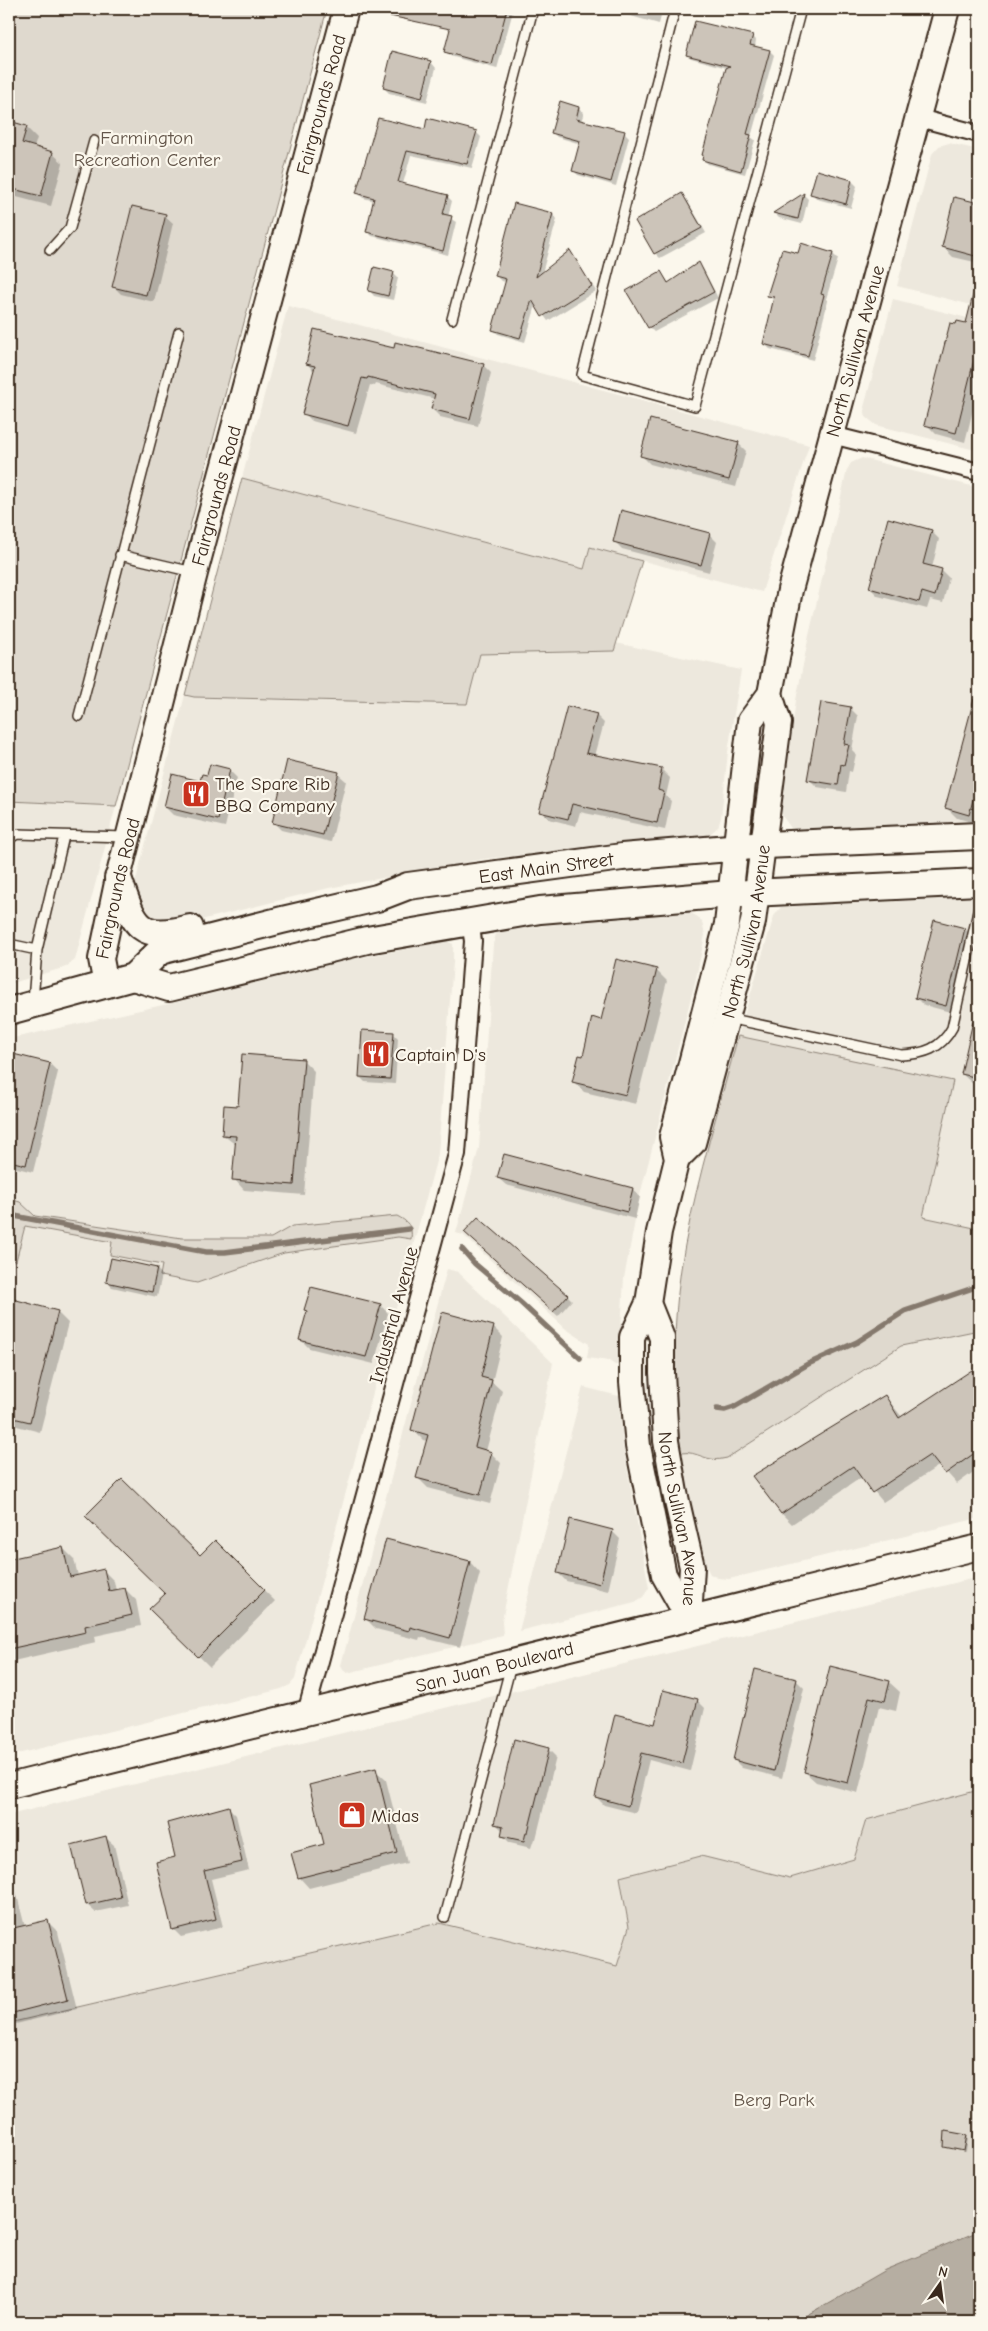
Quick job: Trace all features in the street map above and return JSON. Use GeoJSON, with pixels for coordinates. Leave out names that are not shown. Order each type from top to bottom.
{"type":"FeatureCollection","features":[{"type":"Feature","properties":{"kind":"main road","name":"Fairgrounds Road"},"geometry":{"type":"LineString","coordinates":[[106,985],[101,959],[118,878],[195,573],[346,9]]}},
{"type":"Feature","properties":{"kind":"main road","name":"North Sullivan Avenue"},"geometry":{"type":"LineString","coordinates":[[689,1618],[664,1575],[638,1446],[632,1382],[632,1337],[648,1303],[659,1232],[677,1159],[672,1137],[726,924],[750,721],[770,694],[790,590],[947,9]]}},
{"type":"Feature","properties":{"kind":"main road","name":"North Sullivan Avenue"},"geometry":{"type":"LineString","coordinates":[[677,1159],[693,1143],[753,922],[765,845],[779,723],[770,694]]}},
{"type":"Feature","properties":{"kind":"main road","name":"East Main Street"},"geometry":{"type":"LineString","coordinates":[[21,1008],[133,977],[160,951],[377,898],[408,886],[622,857],[736,847],[979,836]]}},
{"type":"Feature","properties":{"kind":"main road"},"geometry":{"type":"LineString","coordinates":[[118,878],[130,912],[137,923],[143,929],[162,934],[370,885],[408,886]]}},
{"type":"Feature","properties":{"kind":"main road"},"geometry":{"type":"LineString","coordinates":[[460,878],[470,920]]}},
{"type":"Feature","properties":{"kind":"main road"},"geometry":{"type":"LineString","coordinates":[[133,977],[169,988],[367,940],[470,920],[549,909],[758,892],[979,882]]}},
{"type":"Feature","properties":{"kind":"main road","name":"San Juan Boulevard"},"geometry":{"type":"LineString","coordinates":[[9,1786],[979,1548]]}},
{"type":"Feature","properties":{"kind":"street"},"geometry":{"type":"LineString","coordinates":[[918,118],[979,134]]}},
{"type":"Feature","properties":{"kind":"street"},"geometry":{"type":"LineString","coordinates":[[832,435],[979,472]]}},
{"type":"Feature","properties":{"kind":"street","name":"Industrial Avenue"},"geometry":{"type":"LineString","coordinates":[[306,1713],[457,1154],[473,942],[470,920]]}},
{"type":"Feature","properties":{"kind":"lane"},"geometry":{"type":"LineString","coordinates":[[452,319],[533,9]]}},
{"type":"Feature","properties":{"kind":"lane"},"geometry":{"type":"LineString","coordinates":[[675,9],[582,375],[695,406],[801,9]]}},
{"type":"Feature","properties":{"kind":"lane"},"geometry":{"type":"LineString","coordinates":[[50,250],[70,228],[94,141]]}},
{"type":"Feature","properties":{"kind":"lane"},"geometry":{"type":"LineString","coordinates":[[79,716],[178,332]]}},
{"type":"Feature","properties":{"kind":"lane"},"geometry":{"type":"LineString","coordinates":[[120,555],[195,573]]}},
{"type":"Feature","properties":{"kind":"lane"},"geometry":{"type":"LineString","coordinates":[[9,839],[17,834],[129,837]]}},
{"type":"Feature","properties":{"kind":"lane"},"geometry":{"type":"LineString","coordinates":[[21,1008],[64,836]]}},
{"type":"Feature","properties":{"kind":"lane"},"geometry":{"type":"LineString","coordinates":[[727,1018],[901,1055],[918,1054],[935,1048],[946,1039],[952,1028],[979,907]]}},
{"type":"Feature","properties":{"kind":"lane"},"geometry":{"type":"LineString","coordinates":[[9,944],[36,950]]}},
{"type":"Feature","properties":{"kind":"lane"},"geometry":{"type":"LineString","coordinates":[[445,1917],[511,1662]]}},
{"type":"Feature","properties":{"kind":"shaded area"},"geometry":{"type":"Polygon","coordinates":[[[949,143],[979,150],[979,307],[897,286],[932,154],[939,146],[949,143]]]}},
{"type":"Feature","properties":{"kind":"shaded area"},"geometry":{"type":"Polygon","coordinates":[[[893,299],[979,321],[979,451],[876,425],[866,417],[864,407],[893,299]]]}},
{"type":"Feature","properties":{"kind":"shaded area"},"geometry":{"type":"Polygon","coordinates":[[[288,306],[809,445],[762,592],[590,547],[584,569],[242,478],[288,306]]]}},
{"type":"Feature","properties":{"kind":"shaded area"},"geometry":{"type":"Polygon","coordinates":[[[862,458],[979,488],[979,823],[804,831],[791,828],[783,817],[781,810],[796,700],[808,640],[847,470],[851,463],[862,458]]]}},
{"type":"Feature","properties":{"kind":"shaded area"},"geometry":{"type":"Polygon","coordinates":[[[616,643],[741,670],[728,752],[721,818],[718,827],[710,834],[484,859],[329,888],[169,928],[141,918],[134,887],[185,695],[194,697],[467,704],[480,654],[614,651],[616,643]]]}},
{"type":"Feature","properties":{"kind":"shaded area"},"geometry":{"type":"Polygon","coordinates":[[[9,801],[116,806],[75,960],[66,967],[9,984],[9,801]]]}},
{"type":"Feature","properties":{"kind":"shaded area"},"geometry":{"type":"Polygon","coordinates":[[[979,897],[979,1229],[923,1218],[738,1036],[774,916],[781,907],[979,897]]]}},
{"type":"Feature","properties":{"kind":"shaded area"},"geometry":{"type":"Polygon","coordinates":[[[689,912],[698,917],[702,922],[705,935],[696,978],[640,1195],[624,1278],[619,1365],[615,1365],[609,1361],[587,1358],[589,1344],[566,1329],[463,1235],[456,1233],[479,1148],[493,944],[496,934],[504,931],[594,919],[689,912]]]}},
{"type":"Feature","properties":{"kind":"shaded area"},"geometry":{"type":"Polygon","coordinates":[[[447,941],[453,944],[453,962],[438,1154],[295,1679],[290,1685],[281,1689],[9,1756],[9,1260],[16,1261],[25,1226],[112,1242],[110,1255],[163,1265],[161,1276],[197,1283],[284,1253],[398,1237],[411,1239],[411,1227],[405,1220],[292,1226],[271,1238],[182,1238],[35,1216],[20,1202],[9,1199],[9,1039],[190,999],[338,962],[447,941]]]}},
{"type":"Feature","properties":{"kind":"shaded area"},"geometry":{"type":"Polygon","coordinates":[[[447,1269],[458,1272],[553,1363],[502,1621],[503,1635],[347,1673],[341,1665],[447,1269]]]}},
{"type":"Feature","properties":{"kind":"shaded area"},"geometry":{"type":"Polygon","coordinates":[[[979,1330],[979,1518],[729,1579],[718,1578],[710,1574],[704,1562],[691,1510],[681,1453],[689,1452],[704,1459],[727,1458],[901,1346],[979,1330]]]}},
{"type":"Feature","properties":{"kind":"shaded area"},"geometry":{"type":"Polygon","coordinates":[[[583,1387],[619,1396],[623,1445],[649,1588],[643,1597],[635,1602],[519,1631],[583,1387]]]}},
{"type":"Feature","properties":{"kind":"shaded area"},"geometry":{"type":"Polygon","coordinates":[[[979,1577],[979,1790],[866,1820],[854,1859],[790,1878],[701,1856],[620,1877],[629,1927],[617,1966],[439,1923],[9,2023],[9,1815],[979,1577]]]}},
{"type":"Feature","properties":{"kind":"shaded area"},"geometry":{"type":"Polygon","coordinates":[[[979,2231],[979,2322],[795,2322],[885,2270],[979,2231]]]}},
{"type":"Feature","properties":{"kind":"green space","name":"Farmington Recreation Center"},"geometry":{"type":"Polygon","coordinates":[[[9,9],[327,9],[116,806],[9,801],[9,9]]]}},
{"type":"Feature","properties":{"kind":"green space"},"geometry":{"type":"Polygon","coordinates":[[[242,478],[584,569],[590,547],[642,561],[614,651],[480,654],[467,704],[194,697],[185,695],[242,478]]]}},
{"type":"Feature","properties":{"kind":"green space"},"geometry":{"type":"Polygon","coordinates":[[[738,1036],[953,1081],[923,1217],[979,1229],[979,1330],[901,1346],[727,1458],[713,1459],[692,1453],[681,1453],[675,1375],[676,1323],[681,1271],[690,1219],[738,1036]]]}},
{"type":"Feature","properties":{"kind":"green space"},"geometry":{"type":"Polygon","coordinates":[[[9,1199],[20,1202],[35,1216],[182,1238],[271,1238],[292,1226],[397,1216],[408,1224],[411,1231],[411,1239],[398,1237],[284,1253],[197,1283],[160,1276],[162,1265],[110,1255],[112,1242],[25,1226],[16,1261],[9,1260],[9,1199]]]}},
{"type":"Feature","properties":{"kind":"green space","name":"Berg Park"},"geometry":{"type":"Polygon","coordinates":[[[979,1790],[979,2322],[855,2288],[795,2322],[9,2322],[9,2023],[439,1923],[617,1966],[629,1927],[620,1877],[701,1856],[790,1878],[854,1859],[866,1820],[979,1790]]]}},
{"type":"Feature","properties":{"kind":"building"},"geometry":{"type":"Polygon","coordinates":[[[390,9],[507,9],[492,65],[444,52],[450,29],[390,16],[390,9]]]}},
{"type":"Feature","properties":{"kind":"building"},"geometry":{"type":"Polygon","coordinates":[[[695,21],[753,35],[750,45],[770,50],[747,134],[751,135],[741,171],[702,160],[726,68],[730,66],[686,55],[695,21]]]}},
{"type":"Feature","properties":{"kind":"building"},"geometry":{"type":"Polygon","coordinates":[[[392,51],[431,61],[422,98],[383,88],[392,51]]]}},
{"type":"Feature","properties":{"kind":"building"},"geometry":{"type":"Polygon","coordinates":[[[560,101],[579,107],[576,119],[625,131],[611,182],[572,171],[580,141],[551,133],[560,101]]]}},
{"type":"Feature","properties":{"kind":"building"},"geometry":{"type":"Polygon","coordinates":[[[378,118],[425,129],[427,118],[477,131],[467,164],[407,151],[398,182],[448,195],[443,214],[452,216],[443,251],[366,232],[374,198],[356,193],[378,118]]]}},
{"type":"Feature","properties":{"kind":"building"},"geometry":{"type":"Polygon","coordinates":[[[9,121],[27,126],[22,143],[53,152],[41,196],[9,188],[9,121]]]}},
{"type":"Feature","properties":{"kind":"building"},"geometry":{"type":"Polygon","coordinates":[[[817,170],[852,180],[846,204],[810,194],[817,170]]]}},
{"type":"Feature","properties":{"kind":"building"},"geometry":{"type":"Polygon","coordinates":[[[682,193],[702,228],[654,254],[635,221],[682,193]]]}},
{"type":"Feature","properties":{"kind":"building"},"geometry":{"type":"Polygon","coordinates":[[[804,193],[798,219],[773,213],[804,193]]]}},
{"type":"Feature","properties":{"kind":"building"},"geometry":{"type":"Polygon","coordinates":[[[954,197],[979,203],[979,257],[942,247],[954,197]]]}},
{"type":"Feature","properties":{"kind":"building"},"geometry":{"type":"Polygon","coordinates":[[[514,203],[553,213],[536,277],[570,250],[592,286],[542,317],[532,300],[520,338],[492,330],[506,279],[495,276],[514,203]]]}},
{"type":"Feature","properties":{"kind":"building"},"geometry":{"type":"Polygon","coordinates":[[[132,206],[166,214],[146,295],[112,287],[132,206]]]}},
{"type":"Feature","properties":{"kind":"building"},"geometry":{"type":"Polygon","coordinates":[[[801,243],[833,253],[821,294],[824,295],[808,356],[763,344],[774,297],[767,296],[782,249],[798,253],[801,243]]]}},
{"type":"Feature","properties":{"kind":"building"},"geometry":{"type":"Polygon","coordinates":[[[699,262],[714,292],[648,328],[626,291],[661,271],[668,283],[699,262]]]}},
{"type":"Feature","properties":{"kind":"building"},"geometry":{"type":"Polygon","coordinates":[[[374,267],[394,272],[388,296],[368,291],[374,267]]]}},
{"type":"Feature","properties":{"kind":"building"},"geometry":{"type":"Polygon","coordinates":[[[974,291],[979,292],[979,340],[956,433],[924,425],[950,323],[956,324],[957,321],[966,323],[974,291]]]}},
{"type":"Feature","properties":{"kind":"building"},"geometry":{"type":"Polygon","coordinates":[[[314,329],[394,348],[395,342],[484,364],[470,419],[431,409],[435,394],[368,377],[367,379],[362,378],[348,426],[302,414],[315,366],[306,364],[314,329]]]}},
{"type":"Feature","properties":{"kind":"building"},"geometry":{"type":"Polygon","coordinates":[[[650,419],[739,442],[729,480],[640,456],[650,419]]]}},
{"type":"Feature","properties":{"kind":"building"},"geometry":{"type":"Polygon","coordinates":[[[621,510],[710,533],[701,565],[613,542],[621,510]]]}},
{"type":"Feature","properties":{"kind":"building"},"geometry":{"type":"Polygon","coordinates":[[[888,518],[932,530],[923,564],[942,569],[935,596],[922,592],[919,602],[869,588],[888,518]]]}},
{"type":"Feature","properties":{"kind":"building"},"geometry":{"type":"Polygon","coordinates":[[[974,699],[979,700],[979,777],[969,815],[945,808],[974,699]]]}},
{"type":"Feature","properties":{"kind":"building"},"geometry":{"type":"Polygon","coordinates":[[[821,702],[851,707],[844,744],[849,745],[844,765],[841,764],[838,785],[807,780],[821,702]]]}},
{"type":"Feature","properties":{"kind":"building"},"geometry":{"type":"Polygon","coordinates":[[[567,706],[597,714],[586,753],[662,768],[658,790],[664,792],[657,823],[572,804],[568,819],[539,812],[567,706]]]}},
{"type":"Feature","properties":{"kind":"building"},"geometry":{"type":"Polygon","coordinates":[[[287,760],[339,772],[323,835],[272,823],[287,760]]]}},
{"type":"Feature","properties":{"kind":"building","name":"The Spare Rib BBQ Company"},"geometry":{"type":"Polygon","coordinates":[[[210,764],[230,769],[218,820],[164,807],[172,774],[200,781],[202,774],[207,775],[210,764]]]}},
{"type":"Feature","properties":{"kind":"building"},"geometry":{"type":"Polygon","coordinates":[[[934,920],[965,928],[946,1006],[915,998],[934,920]]]}},
{"type":"Feature","properties":{"kind":"building"},"geometry":{"type":"Polygon","coordinates":[[[616,959],[657,969],[626,1095],[572,1082],[579,1055],[583,1056],[592,1017],[601,1020],[616,959]]]}},
{"type":"Feature","properties":{"kind":"building"},"geometry":{"type":"Polygon","coordinates":[[[973,1021],[979,1022],[979,1078],[961,1074],[973,1021]]]}},
{"type":"Feature","properties":{"kind":"building","name":"Captain D's"},"geometry":{"type":"Polygon","coordinates":[[[362,1030],[394,1032],[390,1079],[359,1077],[362,1030]]]}},
{"type":"Feature","properties":{"kind":"building"},"geometry":{"type":"Polygon","coordinates":[[[9,1053],[50,1063],[26,1165],[9,1161],[9,1053]]]}},
{"type":"Feature","properties":{"kind":"building"},"geometry":{"type":"Polygon","coordinates":[[[242,1054],[304,1059],[294,1185],[232,1180],[236,1136],[222,1135],[224,1105],[238,1106],[242,1054]]]}},
{"type":"Feature","properties":{"kind":"building"},"geometry":{"type":"Polygon","coordinates":[[[504,1154],[633,1188],[627,1212],[497,1178],[504,1154]]]}},
{"type":"Feature","properties":{"kind":"building"},"geometry":{"type":"Polygon","coordinates":[[[478,1217],[568,1295],[553,1312],[464,1232],[478,1217]]]}},
{"type":"Feature","properties":{"kind":"building"},"geometry":{"type":"Polygon","coordinates":[[[111,1258],[157,1268],[152,1292],[106,1282],[111,1258]]]}},
{"type":"Feature","properties":{"kind":"building"},"geometry":{"type":"Polygon","coordinates":[[[311,1287],[381,1304],[366,1357],[299,1340],[307,1311],[304,1310],[311,1287]]]}},
{"type":"Feature","properties":{"kind":"building"},"geometry":{"type":"Polygon","coordinates":[[[9,1298],[58,1311],[30,1422],[9,1417],[9,1298]]]}},
{"type":"Feature","properties":{"kind":"building"},"geometry":{"type":"Polygon","coordinates":[[[442,1312],[494,1326],[481,1377],[492,1380],[475,1447],[492,1452],[480,1495],[416,1478],[428,1435],[411,1430],[442,1312]]]}},
{"type":"Feature","properties":{"kind":"building"},"geometry":{"type":"Polygon","coordinates":[[[972,1370],[979,1381],[979,1450],[945,1474],[930,1455],[872,1493],[853,1466],[781,1514],[752,1476],[885,1395],[899,1418],[972,1370]]]}},
{"type":"Feature","properties":{"kind":"building"},"geometry":{"type":"Polygon","coordinates":[[[122,1479],[200,1555],[215,1540],[265,1590],[198,1657],[149,1609],[165,1594],[85,1516],[122,1479]]]}},
{"type":"Feature","properties":{"kind":"building"},"geometry":{"type":"Polygon","coordinates":[[[570,1519],[613,1530],[600,1584],[557,1573],[570,1519]]]}},
{"type":"Feature","properties":{"kind":"building"},"geometry":{"type":"Polygon","coordinates":[[[386,1539],[470,1561],[450,1638],[410,1627],[409,1631],[364,1619],[386,1539]]]}},
{"type":"Feature","properties":{"kind":"building"},"geometry":{"type":"Polygon","coordinates":[[[63,1547],[70,1577],[104,1569],[109,1591],[125,1588],[132,1615],[85,1626],[86,1632],[9,1649],[9,1559],[63,1547]]]}},
{"type":"Feature","properties":{"kind":"building"},"geometry":{"type":"Polygon","coordinates":[[[830,1666],[890,1681],[885,1701],[869,1697],[848,1783],[804,1772],[830,1666]]]}},
{"type":"Feature","properties":{"kind":"building"},"geometry":{"type":"Polygon","coordinates":[[[755,1669],[797,1679],[774,1771],[733,1760],[755,1669]]]}},
{"type":"Feature","properties":{"kind":"building"},"geometry":{"type":"Polygon","coordinates":[[[663,1690],[698,1699],[682,1763],[641,1753],[628,1806],[595,1797],[615,1714],[655,1724],[663,1690]]]}},
{"type":"Feature","properties":{"kind":"building"},"geometry":{"type":"Polygon","coordinates":[[[514,1739],[549,1748],[528,1832],[526,1832],[524,1841],[501,1836],[503,1826],[494,1824],[514,1739]]]}},
{"type":"Feature","properties":{"kind":"building","name":"Midas"},"geometry":{"type":"Polygon","coordinates":[[[376,1768],[397,1853],[298,1878],[291,1853],[324,1844],[309,1785],[376,1768]]]}},
{"type":"Feature","properties":{"kind":"building"},"geometry":{"type":"Polygon","coordinates":[[[229,1806],[242,1862],[204,1871],[216,1919],[172,1930],[156,1862],[175,1857],[167,1823],[229,1806]]]}},
{"type":"Feature","properties":{"kind":"building"},"geometry":{"type":"Polygon","coordinates":[[[106,1836],[121,1897],[86,1905],[71,1845],[106,1836]]]}},
{"type":"Feature","properties":{"kind":"building"},"geometry":{"type":"Polygon","coordinates":[[[48,1920],[68,1999],[9,2014],[9,1929],[48,1920]]]}},
{"type":"Feature","properties":{"kind":"building"},"geometry":{"type":"Polygon","coordinates":[[[945,2131],[967,2135],[964,2151],[944,2147],[945,2131]]]}},
{"type":"Feature","properties":{"kind":"waterway"},"geometry":{"type":"LineString","coordinates":[[9,1215],[206,1252],[225,1252],[409,1229]]}},
{"type":"Feature","properties":{"kind":"waterway"},"geometry":{"type":"LineString","coordinates":[[462,1249],[475,1264],[521,1303],[580,1358]]}},
{"type":"Feature","properties":{"kind":"waterway"},"geometry":{"type":"LineString","coordinates":[[717,1409],[725,1410],[734,1407],[808,1364],[857,1342],[905,1311],[979,1286]]}},
{"type":"Feature","properties":{"kind":"place","name":"The Spare Rib BBQ Company"},"geometry":{"type":"Point","coordinates":[196,794]}},
{"type":"Feature","properties":{"kind":"place","name":"Captain D's"},"geometry":{"type":"Point","coordinates":[376,1054]}},
{"type":"Feature","properties":{"kind":"place","name":"Midas"},"geometry":{"type":"Point","coordinates":[352,1815]}}]}
